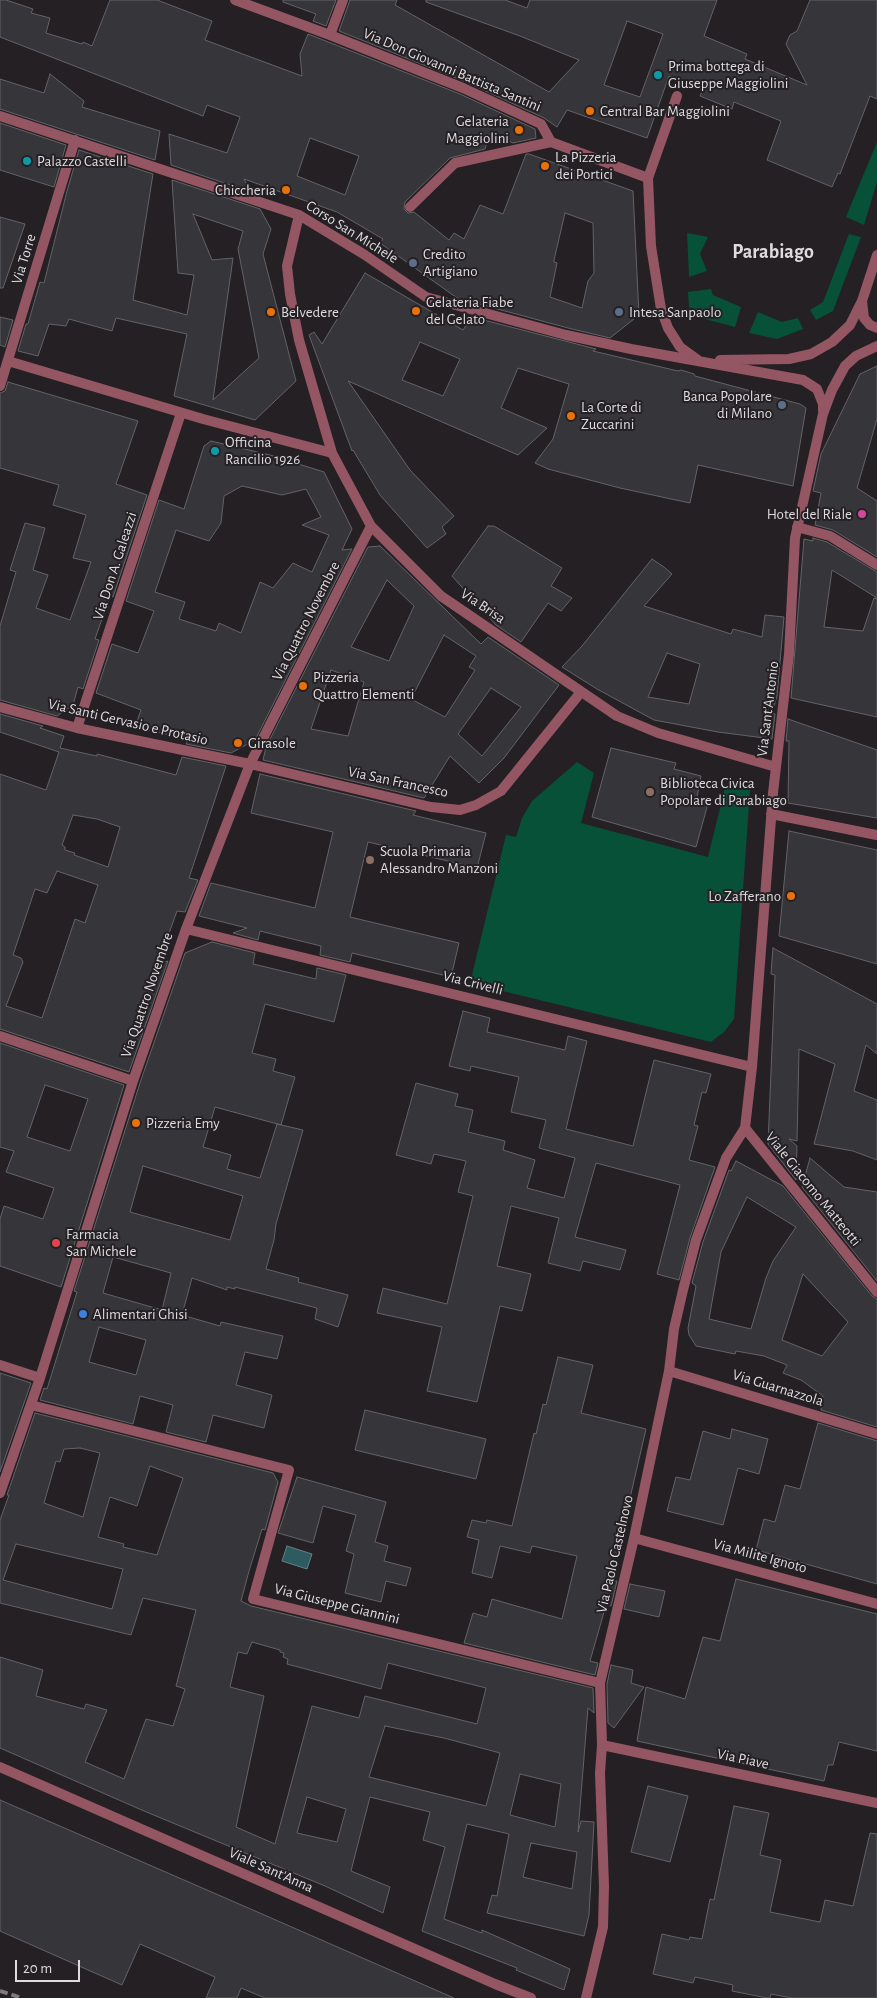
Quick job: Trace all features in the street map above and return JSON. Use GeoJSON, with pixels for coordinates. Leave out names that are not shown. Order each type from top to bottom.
{"type":"FeatureCollection","features":[{"type":"Feature","properties":{"kind":"street","name":"Via Don Giovanni Battista Santini"},"geometry":{"type":"LineString","coordinates":[[236,0],[463,88],[542,124],[551,142]]}},
{"type":"Feature","properties":{"kind":"street"},"geometry":{"type":"LineString","coordinates":[[330,35],[343,0]]}},
{"type":"Feature","properties":{"kind":"street"},"geometry":{"type":"LineString","coordinates":[[677,96],[648,178],[651,246],[661,309],[668,328],[680,347],[700,361],[803,380],[817,389],[823,404],[823,414]]}},
{"type":"Feature","properties":{"kind":"street","name":"Corso San Michele"},"geometry":{"type":"LineString","coordinates":[[0,116],[299,215],[365,255],[426,297],[566,335],[631,350],[700,361]]}},
{"type":"Feature","properties":{"kind":"street","name":"Via Torre"},"geometry":{"type":"LineString","coordinates":[[0,386],[75,140]]}},
{"type":"Feature","properties":{"kind":"street"},"geometry":{"type":"LineString","coordinates":[[410,207],[455,162],[551,142],[648,178]]}},
{"type":"Feature","properties":{"kind":"street","name":"Via Brisa"},"geometry":{"type":"LineString","coordinates":[[299,215],[287,266],[290,294],[299,340],[332,453],[371,526],[441,596],[617,716],[658,733],[776,767]]}},
{"type":"Feature","properties":{"kind":"street"},"geometry":{"type":"LineString","coordinates":[[700,361],[789,359],[811,354],[832,342],[850,325],[862,301],[877,254]]}},
{"type":"Feature","properties":{"kind":"street"},"geometry":{"type":"LineString","coordinates":[[862,301],[864,318],[870,325],[877,328]]}},
{"type":"Feature","properties":{"kind":"street","name":"Via Sant'Antonio"},"geometry":{"type":"LineString","coordinates":[[745,1128],[752,1067],[771,814],[790,654],[795,538],[823,414],[838,378],[845,366],[856,356],[877,346]]}},
{"type":"Feature","properties":{"kind":"street"},"geometry":{"type":"LineString","coordinates":[[8,362],[182,413],[332,453]]}},
{"type":"Feature","properties":{"kind":"street","name":"Via Don A. Galeazzi"},"geometry":{"type":"LineString","coordinates":[[77,728],[182,413]]}},
{"type":"Feature","properties":{"kind":"street","name":"Via Quattro Novembre"},"geometry":{"type":"LineString","coordinates":[[0,1493],[40,1378],[133,1081],[186,929],[250,764],[371,526]]}},
{"type":"Feature","properties":{"kind":"street"},"geometry":{"type":"LineString","coordinates":[[797,527],[830,536],[877,565]]}},
{"type":"Feature","properties":{"kind":"street","name":"Via San Francesco"},"geometry":{"type":"LineString","coordinates":[[250,764],[431,807],[460,810],[476,805],[501,790],[581,692]]}},
{"type":"Feature","properties":{"kind":"street","name":"Via Santi Gervasio e Protasio"},"geometry":{"type":"LineString","coordinates":[[0,707],[77,728],[250,764]]}},
{"type":"Feature","properties":{"kind":"street"},"geometry":{"type":"LineString","coordinates":[[771,814],[877,835]]}},
{"type":"Feature","properties":{"kind":"street","name":"Via Crivelli"},"geometry":{"type":"LineString","coordinates":[[186,929],[752,1067]]}},
{"type":"Feature","properties":{"kind":"street"},"geometry":{"type":"LineString","coordinates":[[0,1036],[133,1081]]}},
{"type":"Feature","properties":{"kind":"street","name":"Via Paolo Castelnovo"},"geometry":{"type":"LineString","coordinates":[[586,1998],[603,1927],[604,1886],[600,1773],[602,1745],[600,1683],[634,1538],[669,1371],[674,1329],[696,1240],[726,1158],[745,1128]]}},
{"type":"Feature","properties":{"kind":"street","name":"Viale Giacomo Matteotti"},"geometry":{"type":"LineString","coordinates":[[745,1128],[877,1292]]}},
{"type":"Feature","properties":{"kind":"street"},"geometry":{"type":"LineString","coordinates":[[0,1365],[40,1378]]}},
{"type":"Feature","properties":{"kind":"street","name":"Via Guarnazzola"},"geometry":{"type":"LineString","coordinates":[[669,1371],[877,1434]]}},
{"type":"Feature","properties":{"kind":"street","name":"Via Giuseppe Giannini"},"geometry":{"type":"LineString","coordinates":[[31,1405],[289,1470],[253,1599],[600,1683]]}},
{"type":"Feature","properties":{"kind":"street","name":"Via Milite Ignoto"},"geometry":{"type":"LineString","coordinates":[[634,1538],[877,1604]]}},
{"type":"Feature","properties":{"kind":"street","name":"Via Piave"},"geometry":{"type":"LineString","coordinates":[[602,1745],[877,1803]]}},
{"type":"Feature","properties":{"kind":"street","name":"Viale Sant'Anna"},"geometry":{"type":"LineString","coordinates":[[0,1767],[531,1998]]}},
{"type":"Feature","properties":{"kind":"green space"},"geometry":{"type":"Polygon","coordinates":[[[877,142],[877,182],[864,225],[846,217],[877,142]]]}},
{"type":"Feature","properties":{"kind":"green space"},"geometry":{"type":"Polygon","coordinates":[[[687,233],[708,237],[700,254],[707,271],[689,277],[687,233]]]}},
{"type":"Feature","properties":{"kind":"green space"},"geometry":{"type":"Polygon","coordinates":[[[849,234],[861,237],[833,311],[816,320],[810,310],[823,302],[849,234]]]}},
{"type":"Feature","properties":{"kind":"green space"},"geometry":{"type":"Polygon","coordinates":[[[711,289],[713,295],[741,307],[735,327],[697,317],[689,307],[688,292],[711,289]]]}},
{"type":"Feature","properties":{"kind":"green space"},"geometry":{"type":"Polygon","coordinates":[[[758,312],[782,322],[798,318],[803,329],[777,339],[749,333],[758,312]]]}},
{"type":"Feature","properties":{"kind":"green space"},"geometry":{"type":"Polygon","coordinates":[[[577,762],[594,773],[581,823],[708,857],[725,788],[750,790],[734,1019],[724,1032],[711,1042],[470,983],[506,835],[516,837],[522,818],[532,801],[577,762]]]}},
{"type":"Feature","properties":{"kind":"water"},"geometry":{"type":"Polygon","coordinates":[[[287,1546],[312,1554],[307,1569],[282,1561],[287,1546]]]}},
{"type":"Feature","properties":{"kind":"building"},"geometry":{"type":"Polygon","coordinates":[[[0,0],[6,0],[33,9],[31,13],[50,18],[46,33],[92,46],[110,0],[157,0],[212,21],[205,40],[302,76],[300,54],[308,34],[460,94],[535,129],[536,138],[513,143],[490,133],[485,149],[450,158],[405,202],[404,209],[408,213],[414,212],[449,240],[454,233],[464,239],[480,205],[503,214],[526,154],[633,191],[639,315],[610,338],[457,298],[380,243],[383,239],[337,212],[244,179],[251,192],[171,165],[169,134],[227,153],[240,117],[207,105],[203,116],[0,37],[0,0]],[[310,138],[297,176],[345,195],[359,156],[310,138]],[[565,213],[554,260],[557,263],[550,297],[582,308],[588,281],[594,273],[593,223],[565,213]]]}},
{"type":"Feature","properties":{"kind":"building"},"geometry":{"type":"Polygon","coordinates":[[[283,0],[336,0],[326,26],[313,21],[316,14],[283,2],[283,0]]]}},
{"type":"Feature","properties":{"kind":"building"},"geometry":{"type":"Polygon","coordinates":[[[350,0],[397,0],[395,5],[549,92],[579,60],[520,36],[426,2],[426,0],[505,0],[527,8],[530,0],[717,0],[704,36],[747,54],[745,59],[807,85],[786,44],[790,35],[797,31],[810,0],[877,0],[877,99],[870,96],[840,174],[838,173],[832,187],[767,160],[781,121],[734,102],[732,109],[700,96],[703,89],[669,76],[647,138],[567,110],[557,127],[544,118],[466,82],[339,31],[350,0]],[[627,21],[604,85],[640,97],[663,34],[627,21]]]}},
{"type":"Feature","properties":{"kind":"building"},"geometry":{"type":"Polygon","coordinates":[[[50,74],[84,101],[82,107],[160,131],[155,160],[0,109],[0,79],[44,93],[50,74]]]}},
{"type":"Feature","properties":{"kind":"building","name":"Palazzo Castelli"},"geometry":{"type":"Polygon","coordinates":[[[0,123],[66,145],[54,187],[0,170],[0,123]]]}},
{"type":"Feature","properties":{"kind":"building"},"geometry":{"type":"Polygon","coordinates":[[[79,150],[153,174],[133,300],[187,315],[194,275],[178,273],[172,180],[260,209],[271,229],[263,254],[296,381],[255,420],[174,396],[187,334],[116,318],[112,331],[69,319],[66,326],[49,324],[38,356],[18,351],[40,282],[44,283],[79,150]],[[193,214],[212,260],[233,258],[213,400],[259,358],[238,249],[243,231],[193,214]]]}},
{"type":"Feature","properties":{"kind":"building"},"geometry":{"type":"Polygon","coordinates":[[[0,217],[25,224],[3,288],[0,288],[0,217]]]}},
{"type":"Feature","properties":{"kind":"building"},"geometry":{"type":"Polygon","coordinates":[[[365,273],[463,330],[472,317],[596,349],[593,351],[678,371],[681,370],[695,376],[800,404],[806,408],[793,486],[698,465],[690,503],[620,488],[548,469],[535,463],[553,439],[569,384],[518,368],[501,408],[547,428],[518,455],[348,381],[410,470],[454,516],[442,527],[446,534],[427,548],[380,495],[352,451],[309,335],[314,332],[322,344],[365,273]],[[420,342],[402,380],[443,396],[460,359],[420,342]]]}},
{"type":"Feature","properties":{"kind":"building"},"geometry":{"type":"Polygon","coordinates":[[[0,317],[13,320],[5,347],[0,345],[0,317]]]}},
{"type":"Feature","properties":{"kind":"building"},"geometry":{"type":"Polygon","coordinates":[[[877,366],[877,419],[857,488],[877,501],[877,557],[833,530],[815,525],[821,493],[813,491],[821,454],[860,374],[877,366]]]}},
{"type":"Feature","properties":{"kind":"building"},"geometry":{"type":"Polygon","coordinates":[[[8,382],[138,421],[116,484],[147,495],[113,597],[110,596],[95,639],[99,640],[83,689],[78,687],[73,705],[57,716],[0,700],[0,626],[16,572],[10,570],[25,523],[45,528],[33,570],[48,575],[36,608],[70,620],[91,562],[73,558],[86,515],[53,505],[59,485],[0,468],[0,393],[5,391],[8,382]]]}},
{"type":"Feature","properties":{"kind":"building"},"geometry":{"type":"Polygon","coordinates":[[[211,441],[270,455],[324,472],[352,529],[342,550],[352,549],[255,740],[231,753],[186,744],[188,739],[135,727],[141,710],[96,693],[112,644],[138,653],[154,611],[126,601],[159,500],[184,509],[204,446],[211,441]],[[242,486],[224,496],[221,523],[209,541],[176,530],[155,592],[185,602],[179,619],[216,631],[219,623],[241,633],[260,582],[273,588],[293,563],[312,572],[329,535],[302,525],[321,517],[306,489],[282,495],[242,486]]]}},
{"type":"Feature","properties":{"kind":"building"},"geometry":{"type":"Polygon","coordinates":[[[488,526],[494,526],[562,568],[551,586],[572,598],[561,611],[548,603],[521,642],[496,625],[452,576],[488,526]]]}},
{"type":"Feature","properties":{"kind":"building"},"geometry":{"type":"Polygon","coordinates":[[[813,538],[827,542],[877,572],[877,598],[832,570],[824,627],[863,631],[874,598],[877,599],[877,717],[791,698],[804,539],[813,541],[813,538]]]}},
{"type":"Feature","properties":{"kind":"building"},"geometry":{"type":"Polygon","coordinates":[[[380,546],[481,644],[488,637],[559,685],[504,758],[479,783],[450,756],[424,798],[263,760],[266,747],[368,547],[380,546]],[[387,580],[351,647],[389,661],[414,606],[387,580]],[[444,635],[411,699],[445,717],[475,670],[469,667],[476,656],[444,635]],[[331,670],[311,729],[348,736],[364,682],[331,670]],[[491,688],[458,734],[482,756],[521,707],[491,688]]]}},
{"type":"Feature","properties":{"kind":"building"},"geometry":{"type":"Polygon","coordinates":[[[652,559],[672,574],[644,606],[731,634],[733,629],[762,637],[765,615],[784,617],[777,696],[772,713],[775,714],[772,739],[718,732],[654,720],[597,689],[562,667],[582,646],[652,559]],[[667,653],[648,697],[689,704],[700,664],[667,653]]]}},
{"type":"Feature","properties":{"kind":"building"},"geometry":{"type":"Polygon","coordinates":[[[0,714],[43,726],[40,728],[64,736],[60,748],[97,756],[97,754],[176,775],[182,757],[226,766],[189,878],[198,880],[185,912],[177,911],[158,964],[168,961],[129,1072],[0,1029],[0,774],[46,790],[59,752],[0,732],[0,714]],[[73,815],[62,845],[65,847],[65,850],[108,867],[120,827],[97,819],[73,815]],[[57,871],[47,893],[35,889],[13,955],[21,958],[23,962],[6,1006],[42,1018],[75,919],[85,923],[98,885],[57,871]]]}},
{"type":"Feature","properties":{"kind":"building"},"geometry":{"type":"Polygon","coordinates":[[[788,719],[877,750],[877,818],[788,803],[789,741],[786,741],[788,719]]]}},
{"type":"Feature","properties":{"kind":"building"},"geometry":{"type":"Polygon","coordinates":[[[611,748],[676,763],[674,769],[701,776],[697,797],[709,800],[696,847],[592,817],[611,748]]]}},
{"type":"Feature","properties":{"kind":"building"},"geometry":{"type":"Polygon","coordinates":[[[260,774],[416,811],[413,815],[486,833],[477,868],[368,842],[350,917],[459,943],[451,977],[352,953],[350,962],[320,955],[321,946],[260,931],[258,940],[233,933],[247,928],[199,916],[211,883],[315,908],[333,832],[251,813],[260,774]]]}},
{"type":"Feature","properties":{"kind":"building"},"geometry":{"type":"Polygon","coordinates":[[[789,831],[877,850],[877,964],[779,936],[789,831]]]}},
{"type":"Feature","properties":{"kind":"building"},"geometry":{"type":"Polygon","coordinates":[[[212,942],[255,953],[253,964],[316,979],[317,968],[346,975],[334,1022],[265,1004],[252,1053],[276,1059],[273,1071],[295,1077],[281,1125],[303,1130],[276,1224],[274,1240],[266,1269],[299,1278],[298,1282],[348,1295],[338,1327],[315,1319],[317,1308],[235,1287],[235,1289],[227,1287],[227,1290],[192,1278],[182,1315],[220,1326],[221,1322],[283,1336],[277,1359],[245,1352],[236,1385],[272,1395],[264,1428],[213,1415],[206,1442],[166,1432],[173,1405],[140,1396],[133,1424],[40,1400],[44,1388],[47,1389],[77,1292],[74,1291],[140,1083],[185,953],[212,942]],[[215,1107],[203,1147],[231,1155],[227,1169],[260,1178],[277,1124],[215,1107]],[[143,1166],[130,1212],[230,1240],[243,1196],[143,1166]],[[113,1257],[103,1293],[162,1310],[171,1273],[113,1257]],[[99,1327],[89,1362],[136,1375],[146,1340],[99,1327]]]}},
{"type":"Feature","properties":{"kind":"building"},"geometry":{"type":"Polygon","coordinates":[[[773,948],[877,1004],[877,1054],[866,1045],[854,1091],[877,1100],[877,1160],[853,1151],[814,1144],[835,1064],[799,1049],[797,1141],[789,1139],[797,1146],[796,1180],[768,1144],[775,975],[771,974],[773,948]]]}},
{"type":"Feature","properties":{"kind":"building"},"geometry":{"type":"Polygon","coordinates":[[[463,1011],[490,1018],[487,1032],[565,1050],[568,1036],[587,1041],[566,1129],[633,1146],[654,1060],[711,1074],[706,1093],[702,1092],[694,1125],[698,1126],[689,1160],[715,1167],[690,1238],[679,1280],[657,1274],[680,1185],[596,1163],[575,1237],[626,1250],[620,1270],[583,1261],[580,1271],[548,1263],[559,1218],[511,1206],[497,1266],[531,1274],[522,1311],[500,1306],[477,1402],[427,1391],[442,1327],[377,1313],[383,1288],[447,1304],[473,1196],[458,1192],[466,1161],[434,1154],[431,1164],[396,1155],[416,1083],[458,1094],[455,1106],[473,1110],[468,1132],[505,1141],[503,1150],[535,1160],[527,1188],[564,1198],[575,1158],[539,1148],[546,1120],[511,1112],[519,1077],[471,1066],[470,1071],[449,1066],[463,1011]]]}},
{"type":"Feature","properties":{"kind":"building"},"geometry":{"type":"Polygon","coordinates":[[[0,1043],[124,1085],[61,1287],[0,1266],[0,1219],[4,1206],[43,1219],[54,1188],[6,1172],[14,1151],[0,1147],[0,1043]],[[45,1085],[27,1137],[70,1151],[88,1099],[45,1085]]]}},
{"type":"Feature","properties":{"kind":"building"},"geometry":{"type":"Polygon","coordinates":[[[810,1158],[844,1187],[877,1192],[877,1281],[802,1187],[810,1158]]]}},
{"type":"Feature","properties":{"kind":"building"},"geometry":{"type":"Polygon","coordinates":[[[736,1161],[783,1186],[872,1296],[877,1299],[877,1427],[821,1410],[823,1396],[801,1380],[783,1373],[787,1365],[764,1356],[736,1351],[735,1354],[696,1346],[689,1335],[688,1328],[696,1286],[692,1283],[703,1242],[729,1170],[731,1171],[736,1161]],[[747,1197],[721,1252],[709,1319],[751,1329],[773,1261],[796,1227],[747,1197]],[[803,1274],[782,1340],[822,1356],[848,1322],[803,1274]]]}},
{"type":"Feature","properties":{"kind":"building"},"geometry":{"type":"Polygon","coordinates":[[[558,1357],[593,1365],[581,1413],[646,1429],[611,1580],[617,1581],[611,1606],[606,1605],[590,1661],[598,1663],[595,1675],[464,1643],[473,1613],[487,1617],[492,1599],[562,1619],[577,1556],[532,1546],[530,1553],[500,1546],[492,1578],[472,1573],[479,1540],[467,1537],[472,1520],[486,1523],[487,1520],[512,1526],[534,1433],[536,1434],[543,1404],[546,1405],[558,1357]]]}},
{"type":"Feature","properties":{"kind":"building"},"geometry":{"type":"Polygon","coordinates":[[[0,1373],[31,1383],[0,1472],[0,1373]]]}},
{"type":"Feature","properties":{"kind":"building"},"geometry":{"type":"Polygon","coordinates":[[[365,1410],[486,1439],[476,1479],[355,1450],[365,1410]]]}},
{"type":"Feature","properties":{"kind":"building"},"geometry":{"type":"Polygon","coordinates":[[[35,1413],[273,1473],[278,1482],[265,1530],[262,1529],[241,1601],[251,1606],[593,1688],[594,1713],[588,1708],[578,1832],[581,1821],[594,1822],[589,1915],[584,1936],[487,1913],[492,1895],[497,1896],[509,1834],[467,1824],[444,1919],[482,1933],[482,1930],[570,1969],[564,1990],[516,1970],[517,1968],[422,1931],[445,1847],[423,1840],[430,1812],[370,1797],[351,1871],[390,1887],[383,1913],[325,1886],[144,1811],[0,1748],[0,1657],[43,1670],[36,1696],[84,1709],[86,1704],[107,1710],[85,1762],[124,1779],[146,1719],[173,1726],[185,1689],[176,1686],[196,1610],[143,1598],[131,1635],[0,1603],[0,1520],[9,1495],[7,1495],[35,1413]],[[80,1448],[64,1449],[60,1462],[56,1461],[44,1503],[83,1517],[100,1453],[80,1448]],[[150,1466],[137,1506],[110,1497],[98,1537],[124,1544],[123,1547],[157,1555],[183,1478],[150,1466]],[[16,1544],[3,1580],[112,1609],[123,1569],[16,1544]],[[252,1642],[247,1654],[238,1652],[230,1687],[264,1696],[236,1827],[275,1844],[312,1706],[359,1718],[365,1696],[477,1724],[486,1688],[388,1663],[381,1689],[287,1664],[288,1659],[283,1657],[284,1653],[280,1652],[280,1650],[252,1642]],[[385,1726],[369,1777],[486,1806],[500,1753],[444,1738],[385,1726]],[[520,1774],[510,1815],[555,1827],[561,1784],[520,1774]],[[307,1797],[297,1833],[337,1842],[346,1809],[307,1797]],[[531,1843],[523,1877],[572,1889],[577,1852],[531,1843]]]}},
{"type":"Feature","properties":{"kind":"building"},"geometry":{"type":"Polygon","coordinates":[[[818,1423],[877,1441],[877,1584],[756,1550],[764,1519],[775,1522],[785,1485],[800,1489],[818,1423]]]}},
{"type":"Feature","properties":{"kind":"building"},"geometry":{"type":"Polygon","coordinates":[[[732,1429],[768,1439],[759,1474],[738,1468],[723,1525],[667,1511],[676,1477],[690,1480],[703,1431],[730,1439],[732,1429]]]}},
{"type":"Feature","properties":{"kind":"building"},"geometry":{"type":"Polygon","coordinates":[[[297,1477],[386,1502],[375,1542],[388,1546],[384,1561],[411,1568],[406,1586],[386,1581],[381,1602],[345,1593],[354,1554],[346,1551],[356,1515],[323,1506],[313,1543],[278,1533],[297,1477]]]}},
{"type":"Feature","properties":{"kind":"building"},"geometry":{"type":"Polygon","coordinates":[[[736,1579],[877,1614],[877,1751],[839,1742],[833,1765],[828,1765],[824,1781],[637,1741],[646,1687],[685,1699],[703,1637],[720,1641],[736,1579]]]}},
{"type":"Feature","properties":{"kind":"building"},"geometry":{"type":"Polygon","coordinates":[[[630,1584],[665,1591],[659,1617],[624,1609],[630,1584]]]}},
{"type":"Feature","properties":{"kind":"building"},"geometry":{"type":"Polygon","coordinates":[[[611,1665],[633,1670],[631,1683],[644,1687],[614,1728],[608,1723],[607,1684],[611,1665]]]}},
{"type":"Feature","properties":{"kind":"building"},"geometry":{"type":"Polygon","coordinates":[[[648,1786],[688,1796],[670,1862],[631,1852],[648,1786]]]}},
{"type":"Feature","properties":{"kind":"building"},"geometry":{"type":"Polygon","coordinates":[[[0,1800],[454,1998],[265,1998],[241,1988],[237,1998],[206,1998],[215,1977],[140,1944],[122,1985],[0,1931],[0,1800]]]}},
{"type":"Feature","properties":{"kind":"building"},"geometry":{"type":"Polygon","coordinates":[[[734,1806],[769,1813],[760,1855],[781,1860],[770,1912],[820,1922],[825,1900],[853,1906],[870,1833],[877,1834],[877,1998],[792,1998],[771,1994],[770,1998],[767,1998],[732,1991],[733,1985],[695,1977],[693,1983],[653,1974],[662,1934],[689,1940],[690,1937],[702,1939],[710,1899],[714,1900],[734,1806]]]}},
{"type":"Feature","properties":{"kind":"railway"},"geometry":{"type":"LineString","coordinates":[[0,1991],[22,1998]]}},
{"type":"Feature","properties":{"kind":"place","name":"Prima bottega di Giuseppe Maggiolini"},"geometry":{"type":"Point","coordinates":[658,75]}},
{"type":"Feature","properties":{"kind":"place","name":"Central Bar Maggiolini"},"geometry":{"type":"Point","coordinates":[590,111]}},
{"type":"Feature","properties":{"kind":"place","name":"Gelateria Maggiolini"},"geometry":{"type":"Point","coordinates":[519,130]}},
{"type":"Feature","properties":{"kind":"place","name":"Palazzo Castelli"},"geometry":{"type":"Point","coordinates":[27,161]}},
{"type":"Feature","properties":{"kind":"place","name":"La Pizzeria dei Portici"},"geometry":{"type":"Point","coordinates":[545,166]}},
{"type":"Feature","properties":{"kind":"place","name":"Chiccheria"},"geometry":{"type":"Point","coordinates":[286,190]}},
{"type":"Feature","properties":{"kind":"place","name":"Credito Artigiano"},"geometry":{"type":"Point","coordinates":[413,263]}},
{"type":"Feature","properties":{"kind":"place","name":"Gelateria Fiabe del Gelato"},"geometry":{"type":"Point","coordinates":[416,311]}},
{"type":"Feature","properties":{"kind":"place","name":"Belvedere"},"geometry":{"type":"Point","coordinates":[271,312]}},
{"type":"Feature","properties":{"kind":"place","name":"Intesa Sanpaolo"},"geometry":{"type":"Point","coordinates":[619,312]}},
{"type":"Feature","properties":{"kind":"place","name":"Banca Popolare di Milano"},"geometry":{"type":"Point","coordinates":[782,405]}},
{"type":"Feature","properties":{"kind":"place","name":"La Corte di Zuccarini"},"geometry":{"type":"Point","coordinates":[571,416]}},
{"type":"Feature","properties":{"kind":"place","name":"Officina Rancilio 1926"},"geometry":{"type":"Point","coordinates":[215,451]}},
{"type":"Feature","properties":{"kind":"place","name":"Hotel del Riale"},"geometry":{"type":"Point","coordinates":[862,514]}},
{"type":"Feature","properties":{"kind":"place","name":"Pizzeria Quattro Elementi"},"geometry":{"type":"Point","coordinates":[303,686]}},
{"type":"Feature","properties":{"kind":"place","name":"Girasole"},"geometry":{"type":"Point","coordinates":[238,743]}},
{"type":"Feature","properties":{"kind":"place","name":"Biblioteca Civica Popolare di Parabiago"},"geometry":{"type":"Point","coordinates":[650,792]}},
{"type":"Feature","properties":{"kind":"place","name":"Scuola Primaria Alessandro Manzoni"},"geometry":{"type":"Point","coordinates":[370,860]}},
{"type":"Feature","properties":{"kind":"place","name":"Lo Zafferano"},"geometry":{"type":"Point","coordinates":[791,896]}},
{"type":"Feature","properties":{"kind":"place","name":"Pizzeria Emy"},"geometry":{"type":"Point","coordinates":[136,1123]}},
{"type":"Feature","properties":{"kind":"place","name":"Farmacia San Michele"},"geometry":{"type":"Point","coordinates":[56,1243]}},
{"type":"Feature","properties":{"kind":"place","name":"Alimentari Ghisi"},"geometry":{"type":"Point","coordinates":[83,1314]}},
{"type":"Feature","properties":{"kind":"district","name":"Parabiago"},"geometry":{"type":"Point","coordinates":[773,252]}}]}
